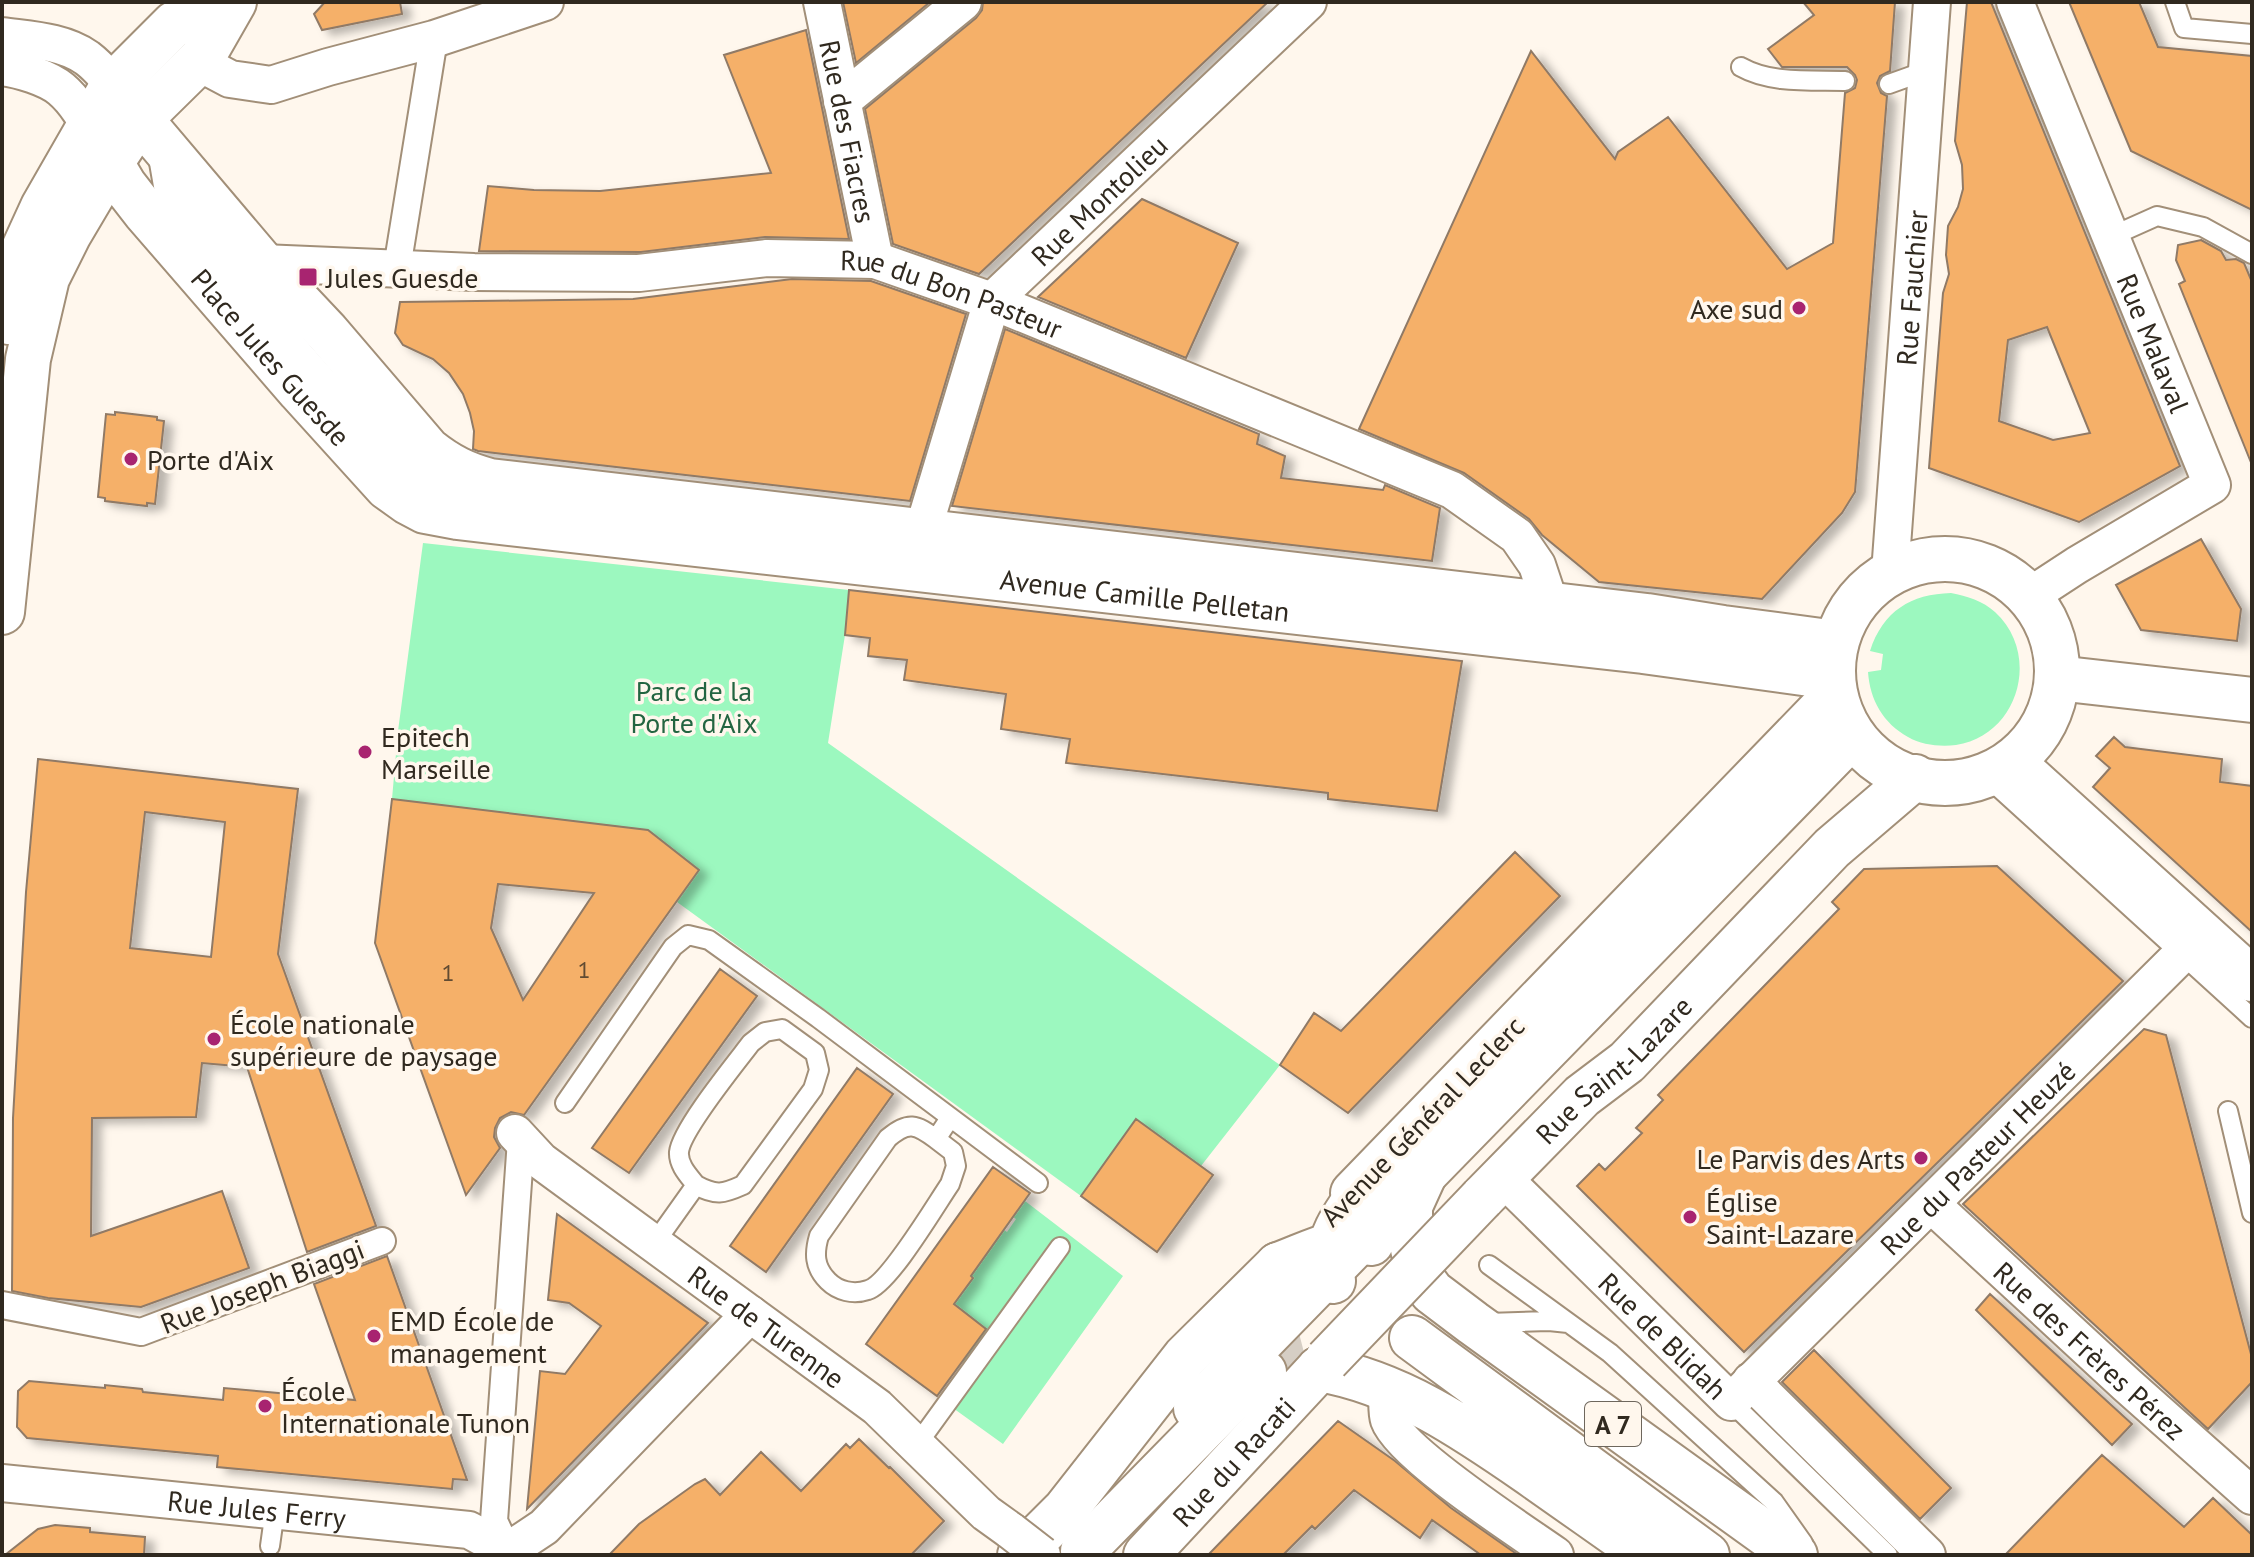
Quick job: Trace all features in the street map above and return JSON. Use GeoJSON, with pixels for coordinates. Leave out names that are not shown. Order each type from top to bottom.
{"type":"FeatureCollection","features":[{"type":"Feature","properties":{"kind":"main road"},"geometry":{"type":"LineString","coordinates":[[2,610],[11,447],[11,342],[21,255],[43,207],[113,85],[174,24],[215,2]]}},
{"type":"Feature","properties":{"kind":"main road"},"geometry":{"type":"LineString","coordinates":[[11,342],[111,163],[148,130],[202,58],[234,2]]}},
{"type":"Feature","properties":{"kind":"main road","name":"Place Jules Guesde"},"geometry":{"type":"LineString","coordinates":[[111,163],[145,212],[387,487],[425,511],[464,497],[444,463],[428,450],[148,130]]}},
{"type":"Feature","properties":{"kind":"main road","name":"Avenue Camille Pelletan"},"geometry":{"type":"LineString","coordinates":[[464,497],[490,481],[1647,616],[1723,628],[1834,672]]}},
{"type":"Feature","properties":{"kind":"main road","name":"Avenue Camille Pelletan"},"geometry":{"type":"LineString","coordinates":[[464,497],[1643,651],[1834,672]]}},
{"type":"Feature","properties":{"kind":"main road"},"geometry":{"type":"LineString","coordinates":[[1929,560],[1967,560],[2002,573],[2028,597],[2046,622],[2055,649],[2057,678],[2053,702],[2030,745],[1999,768],[1967,781],[1941,783],[1901,775],[1874,759],[1851,737],[1834,672],[1848,614],[1867,589],[1890,573],[1929,560]]}},
{"type":"Feature","properties":{"kind":"main road","name":"Avenue Général Leclerc"},"geometry":{"type":"LineString","coordinates":[[1015,1543],[1065,1510],[1185,1357],[1379,1168],[1834,672]]}},
{"type":"Feature","properties":{"kind":"main road"},"geometry":{"type":"LineString","coordinates":[[2057,678],[2252,700]]}},
{"type":"Feature","properties":{"kind":"main road","name":"Avenue Général Leclerc"},"geometry":{"type":"LineString","coordinates":[[1068,1554],[1125,1484],[1851,737]]}},
{"type":"Feature","properties":{"kind":"main road"},"geometry":{"type":"LineString","coordinates":[[1999,768],[2192,944],[2252,979]]}},
{"type":"Feature","properties":{"kind":"main road","name":"Rue Saint-Lazare"},"geometry":{"type":"LineString","coordinates":[[1323,1365],[1582,1096],[1627,1062],[1832,848],[1915,777]]}},
{"type":"Feature","properties":{"kind":"main road"},"geometry":{"type":"LineString","coordinates":[[1278,1265],[1344,1256],[1342,1218],[1379,1168]]}},
{"type":"Feature","properties":{"kind":"main road","name":"A 7"},"geometry":{"type":"LineString","coordinates":[[1425,1173],[1410,1206],[1410,1234],[1418,1273],[1432,1292],[1795,1555]]}},
{"type":"Feature","properties":{"kind":"main road","name":"A 7"},"geometry":{"type":"LineString","coordinates":[[1412,1338],[1707,1555]]}},
{"type":"Feature","properties":{"kind":"main road"},"geometry":{"type":"LineString","coordinates":[[1323,1365],[1421,1404],[1475,1435],[1646,1555]]}},
{"type":"Feature","properties":{"kind":"main road","name":"Rue du Racati"},"geometry":{"type":"LineString","coordinates":[[1146,1555],[1323,1365]]}},
{"type":"Feature","properties":{"kind":"main road"},"geometry":{"type":"LineString","coordinates":[[1068,1554],[1264,1372]]}},
{"type":"Feature","properties":{"kind":"main road"},"geometry":{"type":"LineString","coordinates":[[1479,1423],[1555,1472],[1672,1555]]}},
{"type":"Feature","properties":{"kind":"street"},"geometry":{"type":"LineString","coordinates":[[202,58],[213,70],[230,79],[271,85],[434,39],[545,2]]}},
{"type":"Feature","properties":{"kind":"street","name":"Rue des Fiacres"},"geometry":{"type":"LineString","coordinates":[[822,2],[875,260]]}},
{"type":"Feature","properties":{"kind":"street"},"geometry":{"type":"LineString","coordinates":[[842,101],[963,2]]}},
{"type":"Feature","properties":{"kind":"street","name":"Rue Montolieu"},"geometry":{"type":"LineString","coordinates":[[923,530],[992,301],[1308,2]]}},
{"type":"Feature","properties":{"kind":"street","name":"Rue Fauchier"},"geometry":{"type":"LineString","coordinates":[[1890,573],[1932,2]]}},
{"type":"Feature","properties":{"kind":"street","name":"Rue Malaval"},"geometry":{"type":"LineString","coordinates":[[2015,2],[2212,485],[2028,597]]}},
{"type":"Feature","properties":{"kind":"street"},"geometry":{"type":"LineString","coordinates":[[2,36],[44,42],[74,51],[88,59],[148,130]]}},
{"type":"Feature","properties":{"kind":"street"},"geometry":{"type":"LineString","coordinates":[[397,268],[434,39]]}},
{"type":"Feature","properties":{"kind":"street"},"geometry":{"type":"LineString","coordinates":[[2,67],[17,69],[60,88],[76,106],[111,163]]}},
{"type":"Feature","properties":{"kind":"street","name":"Rue du Bon Pasteur"},"geometry":{"type":"LineString","coordinates":[[262,263],[474,272],[639,273],[767,258],[875,260],[992,301],[1452,490],[1517,536],[1537,565],[1550,604]]}},
{"type":"Feature","properties":{"kind":"street","name":"Rue du Pasteur Heuzé"},"geometry":{"type":"LineString","coordinates":[[1741,1391],[2192,944]]}},
{"type":"Feature","properties":{"kind":"street"},"geometry":{"type":"LineString","coordinates":[[518,1136],[494,1521],[507,1553],[544,1527],[750,1314]]}},
{"type":"Feature","properties":{"kind":"street","name":"Rue de Turenne"},"geometry":{"type":"LineString","coordinates":[[518,1136],[541,1161],[877,1407],[1015,1543],[1068,1554]]}},
{"type":"Feature","properties":{"kind":"street","name":"Rue de Blidah"},"geometry":{"type":"LineString","coordinates":[[1492,1187],[1741,1391],[1927,1555]]}},
{"type":"Feature","properties":{"kind":"street","name":"Rue des Frères Pérez"},"geometry":{"type":"LineString","coordinates":[[1931,1204],[2252,1496]]}},
{"type":"Feature","properties":{"kind":"street","name":"Rue Joseph Biaggi"},"geometry":{"type":"LineString","coordinates":[[2,1305],[141,1332],[382,1241]]}},
{"type":"Feature","properties":{"kind":"street"},"geometry":{"type":"LineString","coordinates":[[1387,1389],[1389,1419],[1401,1439],[1432,1466],[1555,1555]]}},
{"type":"Feature","properties":{"kind":"street","name":"Rue Jules Ferry"},"geometry":{"type":"LineString","coordinates":[[2,1483],[469,1530],[507,1553]]}},
{"type":"Feature","properties":{"kind":"lane"},"geometry":{"type":"LineString","coordinates":[[2175,2],[2184,28],[2252,34]]}},
{"type":"Feature","properties":{"kind":"lane"},"geometry":{"type":"LineString","coordinates":[[1741,67],[1769,77],[1845,81]]}},
{"type":"Feature","properties":{"kind":"lane"},"geometry":{"type":"LineString","coordinates":[[1889,84],[1928,70]]}},
{"type":"Feature","properties":{"kind":"lane","name":"Place Jules Guesde"},"geometry":{"type":"LineString","coordinates":[[148,130],[164,192],[406,469],[431,487],[464,497]]}},
{"type":"Feature","properties":{"kind":"lane"},"geometry":{"type":"LineString","coordinates":[[2110,237],[2157,216],[2203,227],[2252,254]]}},
{"type":"Feature","properties":{"kind":"lane","name":"Avenue Camille Pelletan"},"geometry":{"type":"LineString","coordinates":[[464,497],[1153,578]]}},
{"type":"Feature","properties":{"kind":"lane","name":"Avenue Camille Pelletan"},"geometry":{"type":"LineString","coordinates":[[1215,584],[1691,638],[1723,628]]}},
{"type":"Feature","properties":{"kind":"lane"},"geometry":{"type":"LineString","coordinates":[[565,1103],[673,947],[688,935],[709,940],[1038,1183]]}},
{"type":"Feature","properties":{"kind":"lane"},"geometry":{"type":"LineString","coordinates":[[2192,944],[2252,1018]]}},
{"type":"Feature","properties":{"kind":"lane"},"geometry":{"type":"LineString","coordinates":[[800,1041],[818,1018]]}},
{"type":"Feature","properties":{"kind":"lane"},"geometry":{"type":"LineString","coordinates":[[782,1029],[815,1053],[819,1070],[813,1089],[743,1185],[728,1192],[711,1193],[696,1185],[684,1169],[679,1154],[685,1134],[751,1043],[765,1032],[782,1029]]}},
{"type":"Feature","properties":{"kind":"lane"},"geometry":{"type":"LineString","coordinates":[[2228,1111],[2252,1213]]}},
{"type":"Feature","properties":{"kind":"lane"},"geometry":{"type":"LineString","coordinates":[[936,1139],[950,1118]]}},
{"type":"Feature","properties":{"kind":"lane"},"geometry":{"type":"LineString","coordinates":[[901,1127],[919,1127],[936,1139],[953,1152],[956,1166],[950,1184],[885,1278],[869,1290],[848,1293],[830,1283],[818,1269],[815,1252],[819,1236],[888,1138],[901,1127]]}},
{"type":"Feature","properties":{"kind":"lane"},"geometry":{"type":"LineString","coordinates":[[654,1244],[696,1185]]}},
{"type":"Feature","properties":{"kind":"lane"},"geometry":{"type":"LineString","coordinates":[[916,1446],[1060,1247]]}},
{"type":"Feature","properties":{"kind":"lane"},"geometry":{"type":"LineString","coordinates":[[1489,1265],[1610,1353],[1774,1502],[1811,1555]]}},
{"type":"Feature","properties":{"kind":"lane"},"geometry":{"type":"LineString","coordinates":[[1473,1323],[1568,1323]]}},
{"type":"Feature","properties":{"kind":"lane"},"geometry":{"type":"LineString","coordinates":[[1741,1391],[1888,1555]]}},
{"type":"Feature","properties":{"kind":"lane"},"geometry":{"type":"LineString","coordinates":[[270,1546],[275,1510]]}},
{"type":"Feature","properties":{"kind":"green space","name":"Parc de la Porte d'Aix"},"geometry":{"type":"Polygon","coordinates":[[[423,543],[849,590],[828,743],[1280,1065],[1201,1166],[1136,1120],[1081,1196],[677,902],[699,870],[648,830],[392,799],[423,543]]]}},
{"type":"Feature","properties":{"kind":"green space"},"geometry":{"type":"Polygon","coordinates":[[[1951,593],[1974,600],[1995,612],[2009,630],[2017,650],[2020,671],[2008,710],[1995,726],[1977,738],[1956,745],[1925,744],[1899,731],[1879,710],[1868,672],[1881,670],[1883,654],[1870,651],[1883,625],[1900,607],[1923,597],[1951,593]]]}},
{"type":"Feature","properties":{"kind":"green space"},"geometry":{"type":"Polygon","coordinates":[[[1025,1201],[1123,1276],[1003,1444],[939,1398],[964,1363],[951,1352],[974,1320],[952,1302],[973,1279],[971,1276],[1004,1230],[1007,1232],[1025,1201]]]}},
{"type":"Feature","properties":{"kind":"building"},"geometry":{"type":"Polygon","coordinates":[[[325,2],[400,2],[402,14],[322,30],[314,14],[325,2]]]}},
{"type":"Feature","properties":{"kind":"building"},"geometry":{"type":"Polygon","coordinates":[[[843,2],[930,2],[856,63],[843,2]]]}},
{"type":"Feature","properties":{"kind":"building"},"geometry":{"type":"Polygon","coordinates":[[[983,2],[1268,2],[979,274],[893,244],[865,109],[976,18],[983,2]]]}},
{"type":"Feature","properties":{"kind":"building"},"geometry":{"type":"Polygon","coordinates":[[[1803,2],[1895,2],[1890,71],[1880,76],[1877,83],[1881,93],[1887,96],[1855,492],[1842,513],[1762,599],[1599,582],[1542,535],[1529,519],[1464,473],[1359,429],[1531,51],[1615,159],[1618,152],[1668,117],[1787,269],[1833,243],[1845,93],[1855,88],[1857,80],[1847,67],[1782,67],[1768,49],[1814,15],[1803,2]]]}},
{"type":"Feature","properties":{"kind":"building"},"geometry":{"type":"Polygon","coordinates":[[[1967,2],[1991,2],[2180,466],[2079,522],[1929,468],[1943,293],[1949,274],[1946,255],[1948,226],[1963,189],[1962,165],[1955,141],[1967,2]],[[2047,327],[2008,340],[1999,421],[2053,440],[2090,433],[2047,327]]]}},
{"type":"Feature","properties":{"kind":"building"},"geometry":{"type":"Polygon","coordinates":[[[2069,2],[2139,2],[2158,47],[2252,56],[2252,210],[2131,151],[2069,2]]]}},
{"type":"Feature","properties":{"kind":"building"},"geometry":{"type":"Polygon","coordinates":[[[806,30],[849,239],[765,237],[641,252],[479,251],[488,186],[600,191],[771,173],[724,55],[806,30]]]}},
{"type":"Feature","properties":{"kind":"building"},"geometry":{"type":"Polygon","coordinates":[[[1142,199],[1238,243],[1186,358],[1038,297],[1142,199]]]}},
{"type":"Feature","properties":{"kind":"building"},"geometry":{"type":"Polygon","coordinates":[[[2201,240],[2221,251],[2226,260],[2236,259],[2244,263],[2252,282],[2252,465],[2179,284],[2185,281],[2176,260],[2178,245],[2201,240]]]}},
{"type":"Feature","properties":{"kind":"building"},"geometry":{"type":"Polygon","coordinates":[[[792,279],[871,281],[966,314],[910,501],[478,451],[473,449],[474,431],[463,394],[449,373],[433,359],[403,345],[395,333],[400,302],[633,299],[792,279]]]}},
{"type":"Feature","properties":{"kind":"building"},"geometry":{"type":"Polygon","coordinates":[[[1005,329],[1259,434],[1257,444],[1285,456],[1281,478],[1383,490],[1385,485],[1440,508],[1432,561],[952,506],[1005,329]]]}},
{"type":"Feature","properties":{"kind":"building","name":"Porte d'Aix"},"geometry":{"type":"Polygon","coordinates":[[[115,412],[157,417],[157,420],[164,421],[155,504],[147,503],[147,506],[105,501],[105,498],[98,497],[106,414],[115,415],[115,412]]]}},
{"type":"Feature","properties":{"kind":"building"},"geometry":{"type":"Polygon","coordinates":[[[2201,539],[2241,609],[2237,641],[2141,630],[2116,585],[2201,539]]]}},
{"type":"Feature","properties":{"kind":"building"},"geometry":{"type":"Polygon","coordinates":[[[849,590],[1462,661],[1437,811],[1328,799],[1328,793],[1066,763],[1070,739],[1001,729],[1006,694],[904,680],[907,660],[868,656],[870,638],[845,635],[849,590]]]}},
{"type":"Feature","properties":{"kind":"building"},"geometry":{"type":"Polygon","coordinates":[[[2114,737],[2125,747],[2222,759],[2220,782],[2252,786],[2252,932],[2093,787],[2110,768],[2096,756],[2114,737]]]}},
{"type":"Feature","properties":{"kind":"building"},"geometry":{"type":"Polygon","coordinates":[[[38,759],[298,789],[278,954],[376,1226],[307,1252],[247,1067],[202,1063],[196,1117],[92,1118],[91,1236],[222,1191],[249,1268],[141,1307],[48,1298],[12,1291],[13,1118],[26,892],[38,759]],[[145,812],[130,948],[211,957],[225,822],[145,812]]]}},
{"type":"Feature","properties":{"kind":"building"},"geometry":{"type":"Polygon","coordinates":[[[392,799],[648,830],[699,870],[524,1115],[511,1112],[500,1118],[494,1137],[500,1148],[466,1195],[375,943],[392,799]],[[498,884],[491,928],[523,1000],[594,893],[498,884]]]}},
{"type":"Feature","properties":{"kind":"building"},"geometry":{"type":"Polygon","coordinates":[[[1515,852],[1560,896],[1348,1113],[1280,1065],[1314,1013],[1341,1031],[1515,852]]]}},
{"type":"Feature","properties":{"kind":"building"},"geometry":{"type":"Polygon","coordinates":[[[1997,866],[2123,981],[1744,1352],[1577,1186],[1599,1164],[1605,1170],[1642,1133],[1636,1128],[1663,1100],[1658,1095],[1839,909],[1832,902],[1864,869],[1997,866]]]}},
{"type":"Feature","properties":{"kind":"building"},"geometry":{"type":"Polygon","coordinates":[[[720,969],[757,996],[629,1173],[592,1148],[720,969]]]}},
{"type":"Feature","properties":{"kind":"building"},"geometry":{"type":"Polygon","coordinates":[[[2144,1029],[2166,1035],[2252,1358],[2252,1382],[2208,1429],[1963,1204],[2144,1029]]]}},
{"type":"Feature","properties":{"kind":"building"},"geometry":{"type":"Polygon","coordinates":[[[857,1068],[893,1094],[766,1272],[730,1246],[857,1068]]]}},
{"type":"Feature","properties":{"kind":"building"},"geometry":{"type":"Polygon","coordinates":[[[1136,1119],[1213,1175],[1157,1252],[1081,1196],[1136,1119]]]}},
{"type":"Feature","properties":{"kind":"building"},"geometry":{"type":"Polygon","coordinates":[[[993,1167],[1030,1193],[954,1304],[986,1329],[937,1396],[866,1344],[993,1167]]]}},
{"type":"Feature","properties":{"kind":"building"},"geometry":{"type":"Polygon","coordinates":[[[557,1214],[708,1323],[527,1509],[540,1371],[565,1374],[601,1326],[569,1303],[548,1300],[557,1214]]]}},
{"type":"Feature","properties":{"kind":"building","name":"EMD École de management"},"geometry":{"type":"Polygon","coordinates":[[[387,1256],[467,1480],[453,1479],[452,1489],[217,1467],[218,1456],[27,1438],[17,1427],[18,1391],[29,1381],[105,1388],[105,1385],[223,1400],[224,1388],[355,1400],[314,1284],[387,1256]]]}},
{"type":"Feature","properties":{"kind":"building"},"geometry":{"type":"Polygon","coordinates":[[[1990,1294],[2132,1424],[2112,1445],[1976,1310],[1990,1294]]]}},
{"type":"Feature","properties":{"kind":"building"},"geometry":{"type":"Polygon","coordinates":[[[1814,1350],[1951,1488],[1920,1519],[1782,1382],[1814,1350]]]}},
{"type":"Feature","properties":{"kind":"building"},"geometry":{"type":"Polygon","coordinates":[[[1338,1421],[1518,1555],[1481,1555],[1432,1520],[1420,1538],[1354,1490],[1315,1529],[1312,1526],[1283,1555],[1208,1555],[1338,1421]]]}},
{"type":"Feature","properties":{"kind":"building"},"geometry":{"type":"Polygon","coordinates":[[[859,1439],[944,1521],[911,1555],[609,1555],[639,1524],[695,1484],[705,1479],[720,1495],[761,1452],[801,1491],[846,1444],[850,1448],[859,1439]]]}},
{"type":"Feature","properties":{"kind":"building"},"geometry":{"type":"Polygon","coordinates":[[[2102,1455],[2184,1527],[2213,1498],[2252,1535],[2252,1555],[2005,1555],[2102,1455]]]}},
{"type":"Feature","properties":{"kind":"building"},"geometry":{"type":"Polygon","coordinates":[[[55,1525],[145,1537],[144,1555],[5,1555],[38,1529],[55,1525]]]}},
{"type":"Feature","properties":{"kind":"tunnel"},"geometry":{"type":"LineString","coordinates":[[1264,1372],[1311,1354],[1335,1353],[1361,1361]]}},
{"type":"Feature","properties":{"kind":"place","name":"Jules Guesde"},"geometry":{"type":"Point","coordinates":[308,277]}},
{"type":"Feature","properties":{"kind":"place","name":"Axe sud"},"geometry":{"type":"Point","coordinates":[1799,308]}},
{"type":"Feature","properties":{"kind":"place","name":"Porte d'Aix"},"geometry":{"type":"Point","coordinates":[131,459]}},
{"type":"Feature","properties":{"kind":"place","name":"Epitech Marseille"},"geometry":{"type":"Point","coordinates":[365,752]}},
{"type":"Feature","properties":{"kind":"place","name":"École nationale supérieure de paysage"},"geometry":{"type":"Point","coordinates":[214,1039]}},
{"type":"Feature","properties":{"kind":"place","name":"Le Parvis des Arts"},"geometry":{"type":"Point","coordinates":[1921,1158]}},
{"type":"Feature","properties":{"kind":"place","name":"Église Saint-Lazare"},"geometry":{"type":"Point","coordinates":[1690,1217]}},
{"type":"Feature","properties":{"kind":"place","name":"EMD École de management"},"geometry":{"type":"Point","coordinates":[374,1336]}},
{"type":"Feature","properties":{"kind":"place","name":"École Internationale Tunon"},"geometry":{"type":"Point","coordinates":[265,1406]}}]}
